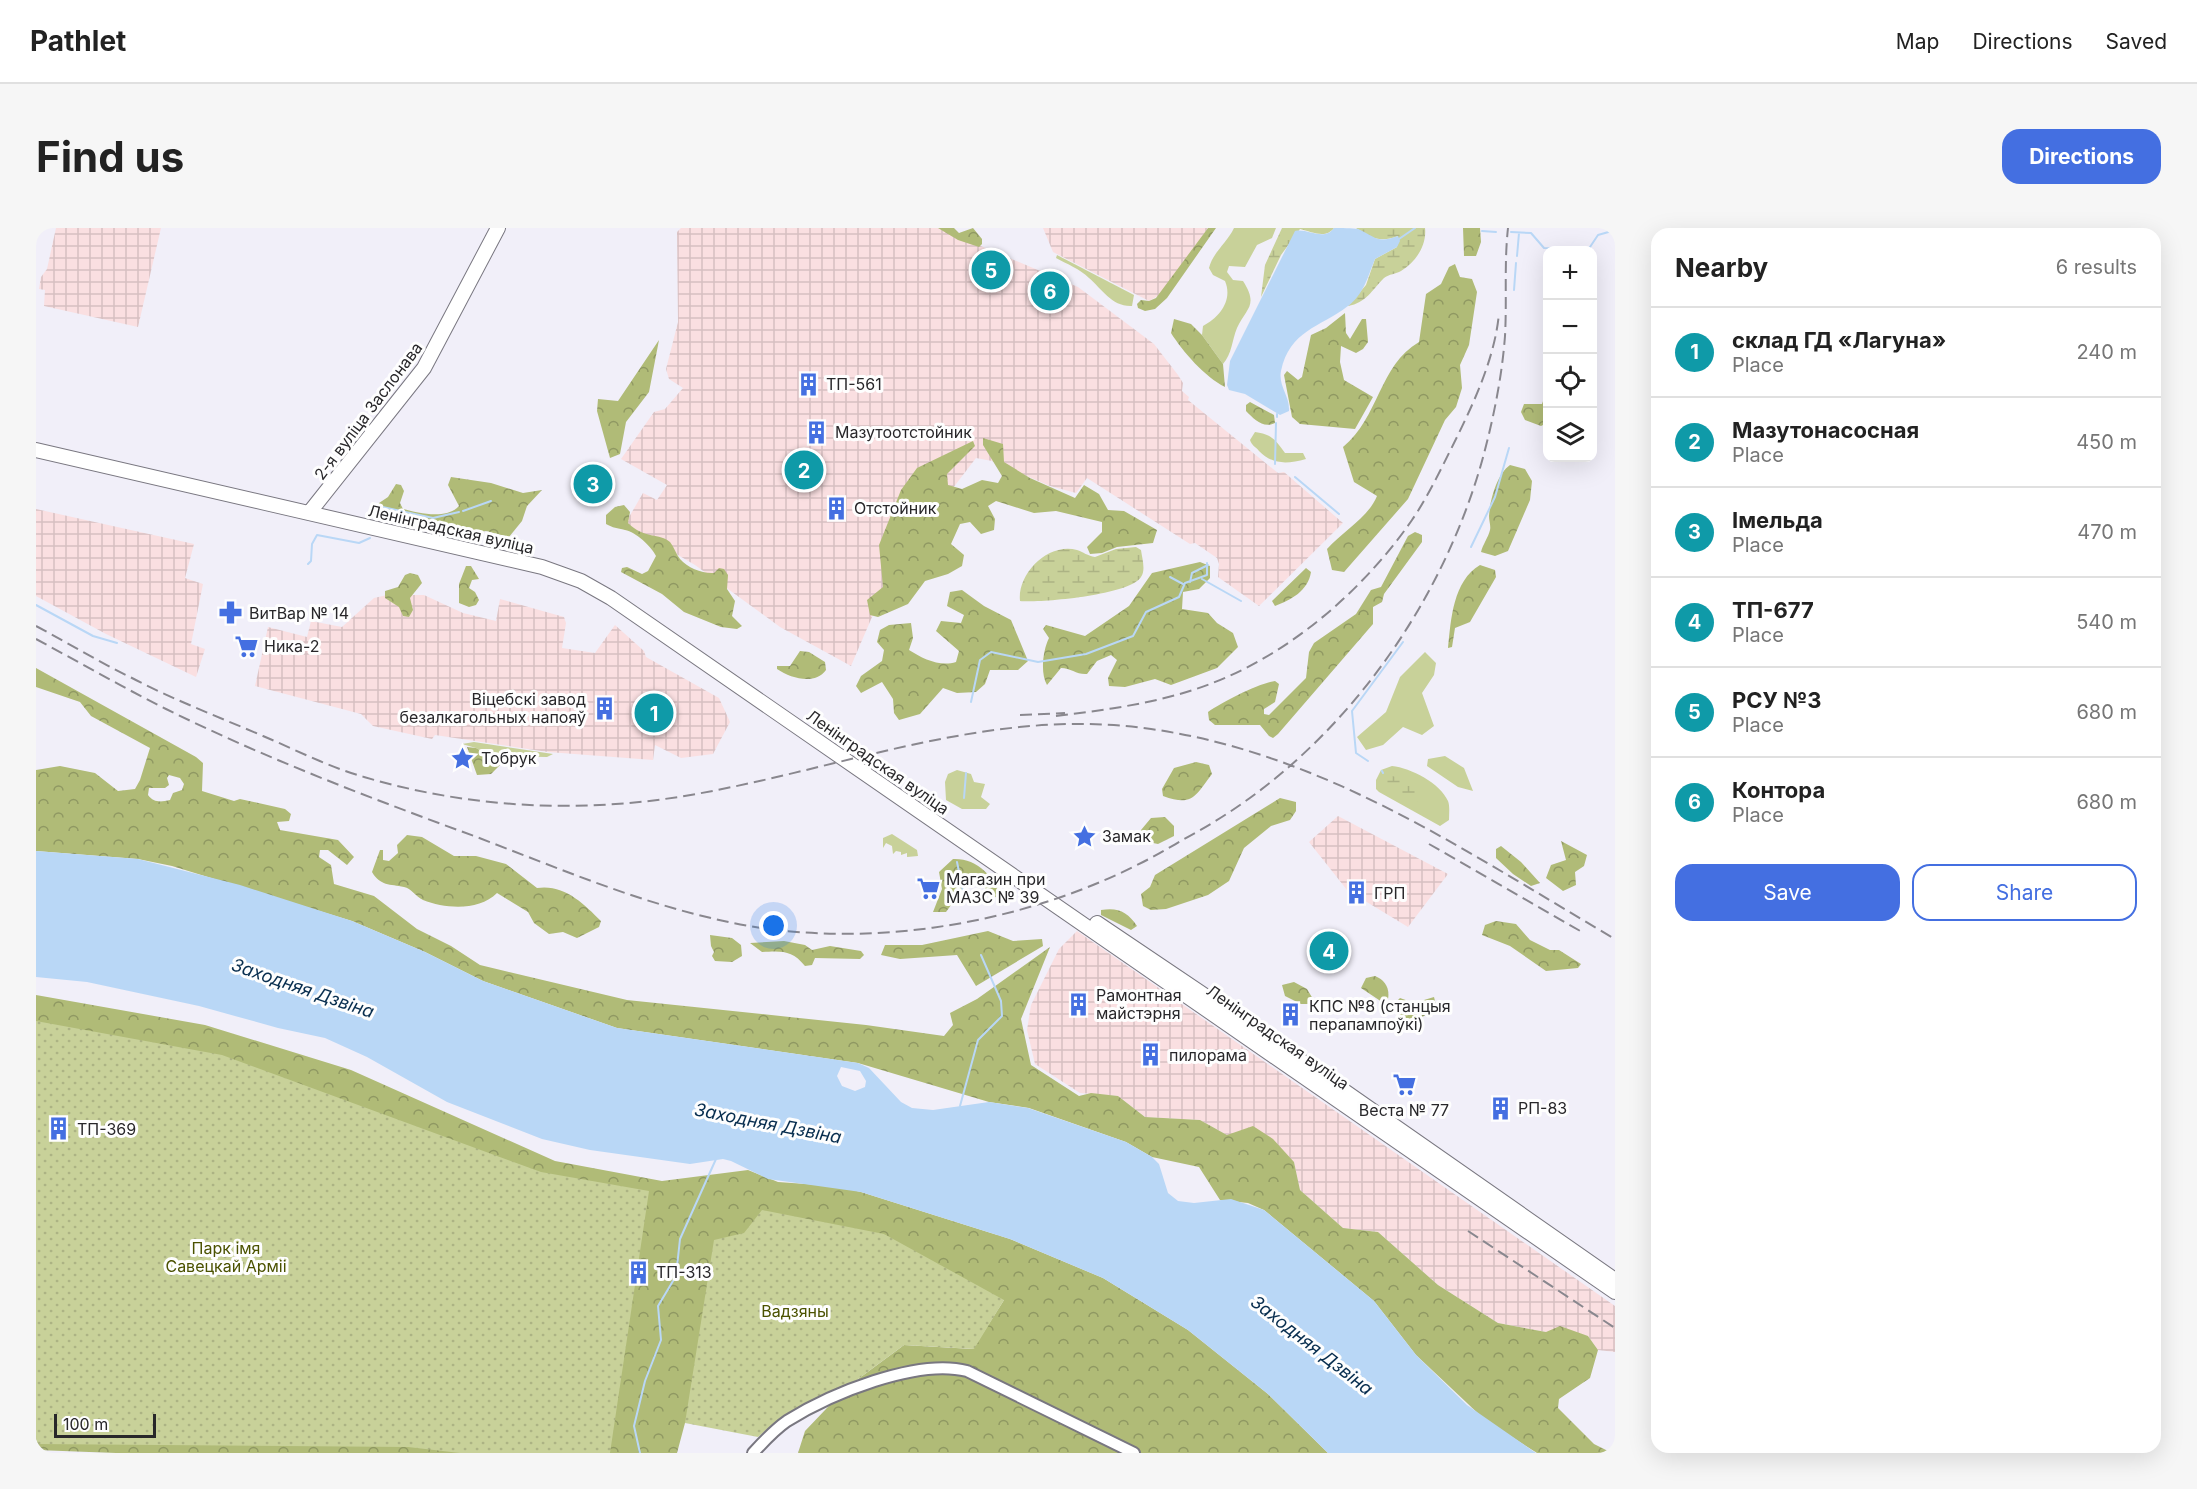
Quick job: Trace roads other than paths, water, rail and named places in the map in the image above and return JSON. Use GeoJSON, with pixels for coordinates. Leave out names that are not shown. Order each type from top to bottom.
{"type":"FeatureCollection","features":[{"type":"Feature","properties":{"kind":"main road","name":"2-я вуліца Заслонава"},"geometry":{"type":"LineString","coordinates":[[312,510],[431,356],[498,228]]}},
{"type":"Feature","properties":{"kind":"main road","name":"Ленінградская вуліца"},"geometry":{"type":"LineString","coordinates":[[36,442],[542,567],[581,581],[611,598],[1042,892],[1124,953],[1615,1292]]}},
{"type":"Feature","properties":{"kind":"main road","name":"Ленінградская вуліца"},"geometry":{"type":"LineString","coordinates":[[36,450],[543,560],[583,574],[614,592],[1287,1051],[1615,1280]]}},
{"type":"Feature","properties":{"kind":"street"},"geometry":{"type":"LineString","coordinates":[[753,1453],[786,1422],[873,1382],[928,1367],[950,1367],[967,1371],[1134,1453]]}},
{"type":"Feature","properties":{"kind":"water"},"geometry":{"type":"Polygon","coordinates":[[[1334,228],[1358,229],[1381,239],[1398,236],[1400,241],[1397,247],[1375,259],[1365,284],[1348,306],[1307,331],[1291,347],[1281,371],[1282,386],[1289,411],[1280,415],[1245,394],[1229,390],[1227,385],[1230,361],[1295,231],[1326,234],[1334,228]]]}},
{"type":"Feature","properties":{"kind":"water","name":"Заходняя Дзвіна"},"geometry":{"type":"Polygon","coordinates":[[[36,851],[138,859],[240,885],[352,921],[425,952],[483,981],[617,1028],[858,1063],[869,1068],[901,1102],[912,1108],[933,1110],[989,1102],[1028,1108],[1126,1142],[1152,1157],[1159,1164],[1168,1193],[1178,1201],[1194,1203],[1231,1199],[1264,1210],[1374,1301],[1416,1355],[1467,1405],[1536,1453],[1328,1453],[1268,1394],[1188,1330],[1103,1278],[1010,1239],[861,1192],[768,1179],[723,1159],[690,1164],[590,1150],[542,1139],[447,1102],[367,1057],[325,1038],[278,1028],[199,1006],[87,982],[36,977],[36,851]],[[841,1067],[837,1076],[842,1086],[855,1091],[865,1087],[866,1081],[860,1071],[841,1067]]]}},
{"type":"Feature","properties":{"kind":"waterway"},"geometry":{"type":"LineString","coordinates":[[1399,239],[1415,228]]}},
{"type":"Feature","properties":{"kind":"waterway"},"geometry":{"type":"LineString","coordinates":[[1482,231],[1496,232]]}},
{"type":"Feature","properties":{"kind":"waterway"},"geometry":{"type":"LineString","coordinates":[[1591,246],[1598,235],[1612,231]]}},
{"type":"Feature","properties":{"kind":"waterway"},"geometry":{"type":"LineString","coordinates":[[1511,232],[1531,233],[1543,247]]}},
{"type":"Feature","properties":{"kind":"waterway"},"geometry":{"type":"LineString","coordinates":[[1517,256],[1519,233]]}},
{"type":"Feature","properties":{"kind":"waterway"},"geometry":{"type":"LineString","coordinates":[[1514,290],[1516,263]]}},
{"type":"Feature","properties":{"kind":"waterway"},"geometry":{"type":"LineString","coordinates":[[1275,464],[1276,423]]}},
{"type":"Feature","properties":{"kind":"waterway"},"geometry":{"type":"LineString","coordinates":[[1471,547],[1495,497],[1509,448]]}},
{"type":"Feature","properties":{"kind":"waterway"},"geometry":{"type":"LineString","coordinates":[[1295,477],[1339,514]]}},
{"type":"Feature","properties":{"kind":"waterway"},"geometry":{"type":"LineString","coordinates":[[463,511],[491,501]]}},
{"type":"Feature","properties":{"kind":"waterway"},"geometry":{"type":"LineString","coordinates":[[377,509],[378,506],[433,518],[459,512]]}},
{"type":"Feature","properties":{"kind":"waterway"},"geometry":{"type":"LineString","coordinates":[[308,564],[311,561],[312,544],[317,535],[359,543],[370,538]]}},
{"type":"Feature","properties":{"kind":"waterway"},"geometry":{"type":"LineString","coordinates":[[971,702],[980,660],[991,652],[1038,662],[1086,654],[1133,636],[1146,612],[1179,597],[1185,583],[1207,575],[1207,563]]}},
{"type":"Feature","properties":{"kind":"waterway"},"geometry":{"type":"LineString","coordinates":[[1190,582],[1192,573],[1208,565]]}},
{"type":"Feature","properties":{"kind":"waterway"},"geometry":{"type":"LineString","coordinates":[[1170,577],[1183,584]]}},
{"type":"Feature","properties":{"kind":"waterway"},"geometry":{"type":"LineString","coordinates":[[1202,579],[1241,601]]}},
{"type":"Feature","properties":{"kind":"waterway"},"geometry":{"type":"LineString","coordinates":[[36,605],[93,636],[117,643]]}},
{"type":"Feature","properties":{"kind":"waterway"},"geometry":{"type":"LineString","coordinates":[[1368,761],[1356,753],[1352,711],[1403,642]]}},
{"type":"Feature","properties":{"kind":"waterway"},"geometry":{"type":"LineString","coordinates":[[964,798],[966,773]]}},
{"type":"Feature","properties":{"kind":"waterway"},"geometry":{"type":"LineString","coordinates":[[957,862],[964,896]]}},
{"type":"Feature","properties":{"kind":"waterway"},"geometry":{"type":"LineString","coordinates":[[960,1106],[978,1040],[1002,1016],[1001,1001],[981,955]]}},
{"type":"Feature","properties":{"kind":"waterway"},"geometry":{"type":"LineString","coordinates":[[640,1453],[634,1426],[645,1381],[661,1340],[658,1306],[676,1276],[680,1239],[716,1159]]}},
{"type":"Feature","properties":{"kind":"railway"},"geometry":{"type":"LineString","coordinates":[[36,639],[166,709],[280,761],[593,882],[684,911],[767,929],[821,933],[875,933],[930,928],[983,919],[1036,905],[1087,887],[1143,862],[1195,833],[1245,801],[1292,764],[1336,722],[1374,675],[1409,625],[1439,572],[1463,517],[1490,430],[1504,352],[1508,228]]}},
{"type":"Feature","properties":{"kind":"railway"},"geometry":{"type":"LineString","coordinates":[[1056,716],[1143,703],[1207,685],[1254,664],[1306,630],[1330,611],[1353,590],[1394,544],[1428,494],[1459,433],[1488,365],[1499,313]]}},
{"type":"Feature","properties":{"kind":"railway"},"geometry":{"type":"LineString","coordinates":[[36,626],[164,694],[338,768],[405,788],[488,802],[571,806],[654,800],[753,783],[922,743],[979,732],[1035,726],[1093,724],[1151,729],[1215,742],[1276,760],[1335,783],[1449,841],[1615,939]]}},
{"type":"Feature","properties":{"kind":"railway"},"geometry":{"type":"LineString","coordinates":[[1020,715],[1065,713]]}},
{"type":"Feature","properties":{"kind":"railway"},"geometry":{"type":"LineString","coordinates":[[1429,844],[1582,932]]}},
{"type":"Feature","properties":{"kind":"railway"},"geometry":{"type":"LineString","coordinates":[[1468,1231],[1615,1328]]}},
{"type":"Feature","properties":{"kind":"place","name":"РСУ №3"},"geometry":{"type":"Point","coordinates":[991,270]}},
{"type":"Feature","properties":{"kind":"place","name":"Контора"},"geometry":{"type":"Point","coordinates":[1050,291]}},
{"type":"Feature","properties":{"kind":"place","name":"ТП-561"},"geometry":{"type":"Point","coordinates":[808,384]}},
{"type":"Feature","properties":{"kind":"place","name":"Мазутоотстойник"},"geometry":{"type":"Point","coordinates":[817,432]}},
{"type":"Feature","properties":{"kind":"place","name":"Мазутонасосная"},"geometry":{"type":"Point","coordinates":[804,470]}},
{"type":"Feature","properties":{"kind":"place","name":"Імельда"},"geometry":{"type":"Point","coordinates":[593,484]}},
{"type":"Feature","properties":{"kind":"place","name":"Отстойник"},"geometry":{"type":"Point","coordinates":[836,508]}},
{"type":"Feature","properties":{"kind":"place","name":"ВитВар № 14"},"geometry":{"type":"Point","coordinates":[231,613]}},
{"type":"Feature","properties":{"kind":"place","name":"Ника-2"},"geometry":{"type":"Point","coordinates":[246,646]}},
{"type":"Feature","properties":{"kind":"place","name":"Віцебскі завод безалкагольных напояў"},"geometry":{"type":"Point","coordinates":[604,708]}},
{"type":"Feature","properties":{"kind":"place","name":"склад ГД «Лагуна»"},"geometry":{"type":"Point","coordinates":[654,713]}},
{"type":"Feature","properties":{"kind":"place","name":"Тобрук"},"geometry":{"type":"Point","coordinates":[463,758]}},
{"type":"Feature","properties":{"kind":"place","name":"Замак"},"geometry":{"type":"Point","coordinates":[1084,836]}},
{"type":"Feature","properties":{"kind":"place","name":"Магазин при МАЗС № 39"},"geometry":{"type":"Point","coordinates":[928,888]}},
{"type":"Feature","properties":{"kind":"place","name":"ГРП"},"geometry":{"type":"Point","coordinates":[1356,893]}},
{"type":"Feature","properties":{"kind":"place","name":"ТП-677"},"geometry":{"type":"Point","coordinates":[1329,951]}},
{"type":"Feature","properties":{"kind":"place","name":"Рамонтная майстэрня"},"geometry":{"type":"Point","coordinates":[1078,1004]}},
{"type":"Feature","properties":{"kind":"place","name":"КПС №8 (станцыя перапампоўкі)"},"geometry":{"type":"Point","coordinates":[1291,1015]}},
{"type":"Feature","properties":{"kind":"place","name":"пилорама"},"geometry":{"type":"Point","coordinates":[1151,1055]}},
{"type":"Feature","properties":{"kind":"place","name":"Веста № 77"},"geometry":{"type":"Point","coordinates":[1404,1085]}},
{"type":"Feature","properties":{"kind":"place","name":"РП-83"},"geometry":{"type":"Point","coordinates":[1500,1108]}},
{"type":"Feature","properties":{"kind":"place","name":"ТП-369"},"geometry":{"type":"Point","coordinates":[59,1129]}},
{"type":"Feature","properties":{"kind":"place","name":"ТП-313"},"geometry":{"type":"Point","coordinates":[638,1272]}},
{"type":"Feature","properties":{"kind":"park label","name":"Парк імя Савецкай Арміі"},"geometry":{"type":"Point","coordinates":[226,1257]}},
{"type":"Feature","properties":{"kind":"park label","name":"Вадзяны"},"geometry":{"type":"Point","coordinates":[795,1311]}}]}
